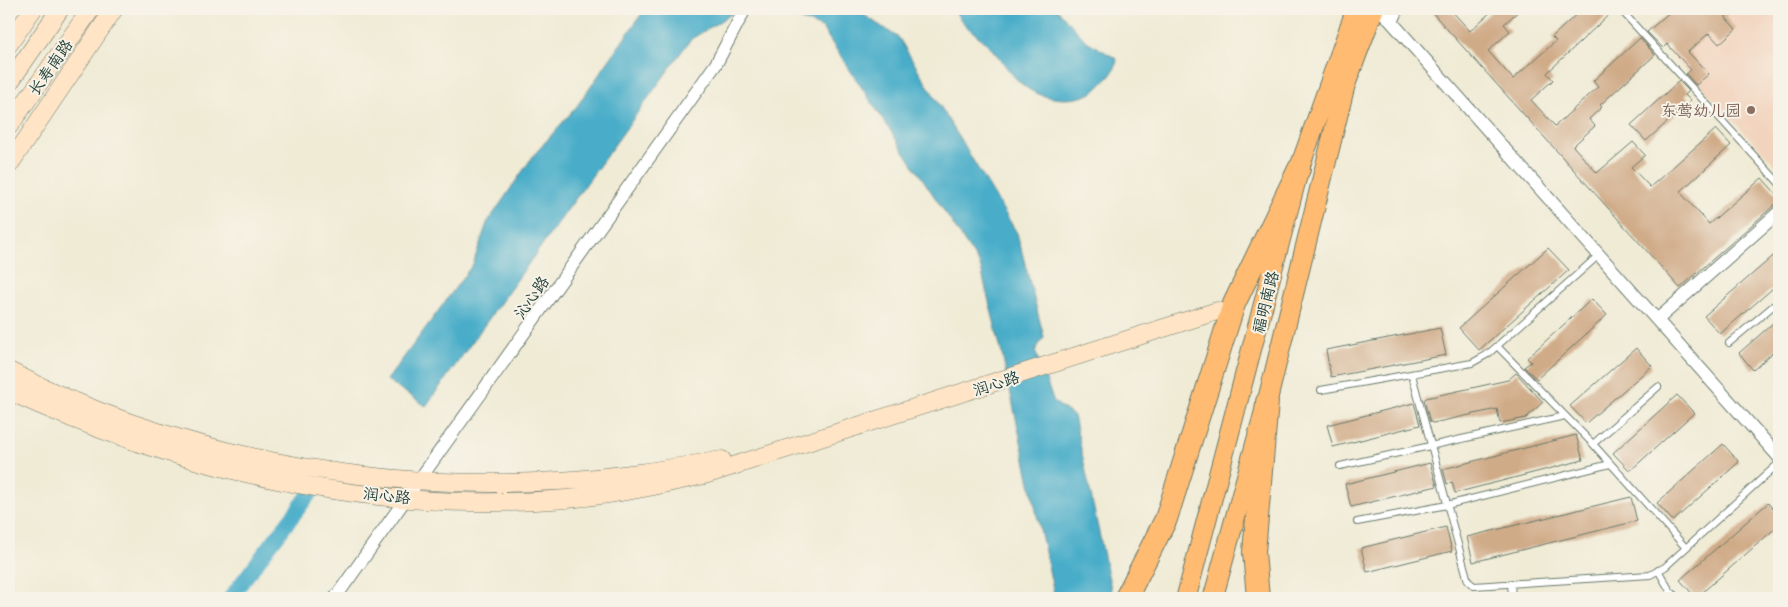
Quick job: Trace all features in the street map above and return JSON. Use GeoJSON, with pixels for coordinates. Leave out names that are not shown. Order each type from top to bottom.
{"type":"FeatureCollection","features":[{"type":"Feature","properties":{"kind":"highway"},"geometry":{"type":"LineString","coordinates":[[1128,593],[1166,520],[1234,304],[1299,169]]}},
{"type":"Feature","properties":{"kind":"highway"},"geometry":{"type":"LineString","coordinates":[[1258,598],[1254,552],[1267,402]]}},
{"type":"Feature","properties":{"kind":"main road","name":"福明南路"},"geometry":{"type":"LineString","coordinates":[[1186,598],[1299,169],[1356,9]]}},
{"type":"Feature","properties":{"kind":"main road","name":"福明南路"},"geometry":{"type":"LineString","coordinates":[[1213,598],[1267,402],[1344,86],[1374,9]]}},
{"type":"Feature","properties":{"kind":"street"},"geometry":{"type":"LineString","coordinates":[[9,44],[33,9]]}},
{"type":"Feature","properties":{"kind":"street","name":"长寿南路"},"geometry":{"type":"LineString","coordinates":[[9,83],[60,9]]}},
{"type":"Feature","properties":{"kind":"street","name":"长寿南路"},"geometry":{"type":"LineString","coordinates":[[9,126],[90,9]]}},
{"type":"Feature","properties":{"kind":"street"},"geometry":{"type":"LineString","coordinates":[[9,165],[114,9]]}},
{"type":"Feature","properties":{"kind":"street","name":"沁心路"},"geometry":{"type":"LineString","coordinates":[[335,598],[716,64],[745,9]]}},
{"type":"Feature","properties":{"kind":"street"},"geometry":{"type":"LineString","coordinates":[[1380,9],[1779,458]]}},
{"type":"Feature","properties":{"kind":"street"},"geometry":{"type":"LineString","coordinates":[[1392,22],[1398,9]]}},
{"type":"Feature","properties":{"kind":"street"},"geometry":{"type":"LineString","coordinates":[[1657,320],[1779,212]]}},
{"type":"Feature","properties":{"kind":"street","name":"润心路"},"geometry":{"type":"LineString","coordinates":[[9,391],[93,427],[204,463],[270,479],[408,498],[467,502],[552,500],[635,491],[708,474],[1217,311]]}},
{"type":"Feature","properties":{"kind":"street","name":"润心路"},"geometry":{"type":"LineString","coordinates":[[9,371],[114,417],[215,448],[358,475],[476,482],[557,481],[641,474],[775,452]]}},
{"type":"Feature","properties":{"kind":"lane"},"geometry":{"type":"LineString","coordinates":[[1620,9],[1779,182]]}},
{"type":"Feature","properties":{"kind":"lane"},"geometry":{"type":"LineString","coordinates":[[1321,390],[1472,363],[1497,346],[1599,254]]}},
{"type":"Feature","properties":{"kind":"lane"},"geometry":{"type":"LineString","coordinates":[[1729,343],[1779,302]]}},
{"type":"Feature","properties":{"kind":"lane"},"geometry":{"type":"LineString","coordinates":[[1497,346],[1593,444],[1686,548]]}},
{"type":"Feature","properties":{"kind":"lane"},"geometry":{"type":"LineString","coordinates":[[1412,375],[1468,581],[1474,586],[1650,574],[1665,567],[1779,463]]}},
{"type":"Feature","properties":{"kind":"lane"},"geometry":{"type":"LineString","coordinates":[[1593,444],[1658,386]]}},
{"type":"Feature","properties":{"kind":"lane"},"geometry":{"type":"LineString","coordinates":[[1340,466],[1564,416]]}},
{"type":"Feature","properties":{"kind":"lane"},"geometry":{"type":"LineString","coordinates":[[1357,522],[1447,505],[1610,464]]}},
{"type":"Feature","properties":{"kind":"lane"},"geometry":{"type":"LineString","coordinates":[[1658,570],[1670,592],[1679,598]]}},
{"type":"Feature","properties":{"kind":"lane"},"geometry":{"type":"LineString","coordinates":[[1511,584],[1512,598]]}},
{"type":"Feature","properties":{"kind":"shaded area","name":"东莺幼儿园"},"geometry":{"type":"Polygon","coordinates":[[[1713,9],[1779,9],[1779,169],[1668,51],[1713,9]]]}},
{"type":"Feature","properties":{"kind":"water"},"geometry":{"type":"Polygon","coordinates":[[[645,9],[739,9],[690,40],[426,406],[387,380],[473,264],[487,223],[533,156],[577,106],[645,9]]]}},
{"type":"Feature","properties":{"kind":"water"},"geometry":{"type":"Polygon","coordinates":[[[774,9],[855,9],[899,38],[1017,233],[1044,337],[1035,351],[1054,402],[1074,416],[1113,598],[1055,598],[1002,354],[980,265],[822,28],[774,9]]]}},
{"type":"Feature","properties":{"kind":"water"},"geometry":{"type":"Polygon","coordinates":[[[954,9],[1057,9],[1085,40],[1117,59],[1115,68],[1099,87],[1083,97],[1062,99],[1041,95],[1019,82],[988,45],[961,20],[954,9]]]}},
{"type":"Feature","properties":{"kind":"building"},"geometry":{"type":"Polygon","coordinates":[[[1429,9],[1450,9],[1470,31],[1494,9],[1521,9],[1504,24],[1510,31],[1488,51],[1513,79],[1556,41],[1552,37],[1582,9],[1615,9],[1547,73],[1553,80],[1531,100],[1555,126],[1598,87],[1593,81],[1640,38],[1655,55],[1600,105],[1602,107],[1589,119],[1595,126],[1573,146],[1597,173],[1633,142],[1645,155],[1631,167],[1650,187],[1716,129],[1731,145],[1680,192],[1709,224],[1762,178],[1779,197],[1779,201],[1680,288],[1429,9]]]}},
{"type":"Feature","properties":{"kind":"building"},"geometry":{"type":"Polygon","coordinates":[[[1673,9],[1727,9],[1726,18],[1736,29],[1719,44],[1709,33],[1688,52],[1709,74],[1696,85],[1686,74],[1691,70],[1667,44],[1663,48],[1647,32],[1673,9]]]}},
{"type":"Feature","properties":{"kind":"building"},"geometry":{"type":"Polygon","coordinates":[[[1679,81],[1689,91],[1685,95],[1691,101],[1646,141],[1631,125],[1679,81]]]}},
{"type":"Feature","properties":{"kind":"building"},"geometry":{"type":"Polygon","coordinates":[[[1548,248],[1569,270],[1479,350],[1459,328],[1548,248]]]}},
{"type":"Feature","properties":{"kind":"building"},"geometry":{"type":"Polygon","coordinates":[[[1779,251],[1779,283],[1720,334],[1704,316],[1779,251]]]}},
{"type":"Feature","properties":{"kind":"building"},"geometry":{"type":"Polygon","coordinates":[[[1592,299],[1607,315],[1537,379],[1524,367],[1531,362],[1527,358],[1592,299]]]}},
{"type":"Feature","properties":{"kind":"building"},"geometry":{"type":"Polygon","coordinates":[[[1779,318],[1779,347],[1753,370],[1739,353],[1779,318]]]}},
{"type":"Feature","properties":{"kind":"building"},"geometry":{"type":"Polygon","coordinates":[[[1440,328],[1446,355],[1331,377],[1326,350],[1440,328]]]}},
{"type":"Feature","properties":{"kind":"building"},"geometry":{"type":"Polygon","coordinates":[[[1636,348],[1652,366],[1586,423],[1570,406],[1636,348]]]}},
{"type":"Feature","properties":{"kind":"building"},"geometry":{"type":"Polygon","coordinates":[[[1516,373],[1543,402],[1526,418],[1500,423],[1497,409],[1433,423],[1430,422],[1424,400],[1426,398],[1508,380],[1516,373]]]}},
{"type":"Feature","properties":{"kind":"building"},"geometry":{"type":"Polygon","coordinates":[[[1677,395],[1694,413],[1630,471],[1613,453],[1677,395]]]}},
{"type":"Feature","properties":{"kind":"building"},"geometry":{"type":"Polygon","coordinates":[[[1414,403],[1420,425],[1333,447],[1327,425],[1414,403]]]}},
{"type":"Feature","properties":{"kind":"building"},"geometry":{"type":"Polygon","coordinates":[[[1576,435],[1583,460],[1455,493],[1452,482],[1447,484],[1443,469],[1576,435]]]}},
{"type":"Feature","properties":{"kind":"building"},"geometry":{"type":"Polygon","coordinates":[[[1723,444],[1739,462],[1673,521],[1657,503],[1723,444]]]}},
{"type":"Feature","properties":{"kind":"building"},"geometry":{"type":"Polygon","coordinates":[[[1430,463],[1437,486],[1351,507],[1345,484],[1430,463]]]}},
{"type":"Feature","properties":{"kind":"building"},"geometry":{"type":"Polygon","coordinates":[[[1631,497],[1637,521],[1473,562],[1467,537],[1631,497]]]}},
{"type":"Feature","properties":{"kind":"building"},"geometry":{"type":"Polygon","coordinates":[[[1768,503],[1779,516],[1779,525],[1696,598],[1680,580],[1768,503]]]}},
{"type":"Feature","properties":{"kind":"building"},"geometry":{"type":"Polygon","coordinates":[[[1446,527],[1452,551],[1367,572],[1361,548],[1446,527]]]}},
{"type":"Feature","properties":{"kind":"waterway"},"geometry":{"type":"LineString","coordinates":[[230,598],[321,479]]}},
{"type":"Feature","properties":{"kind":"place","name":"东莺幼儿园"},"geometry":{"type":"Point","coordinates":[1751,110]}}]}
